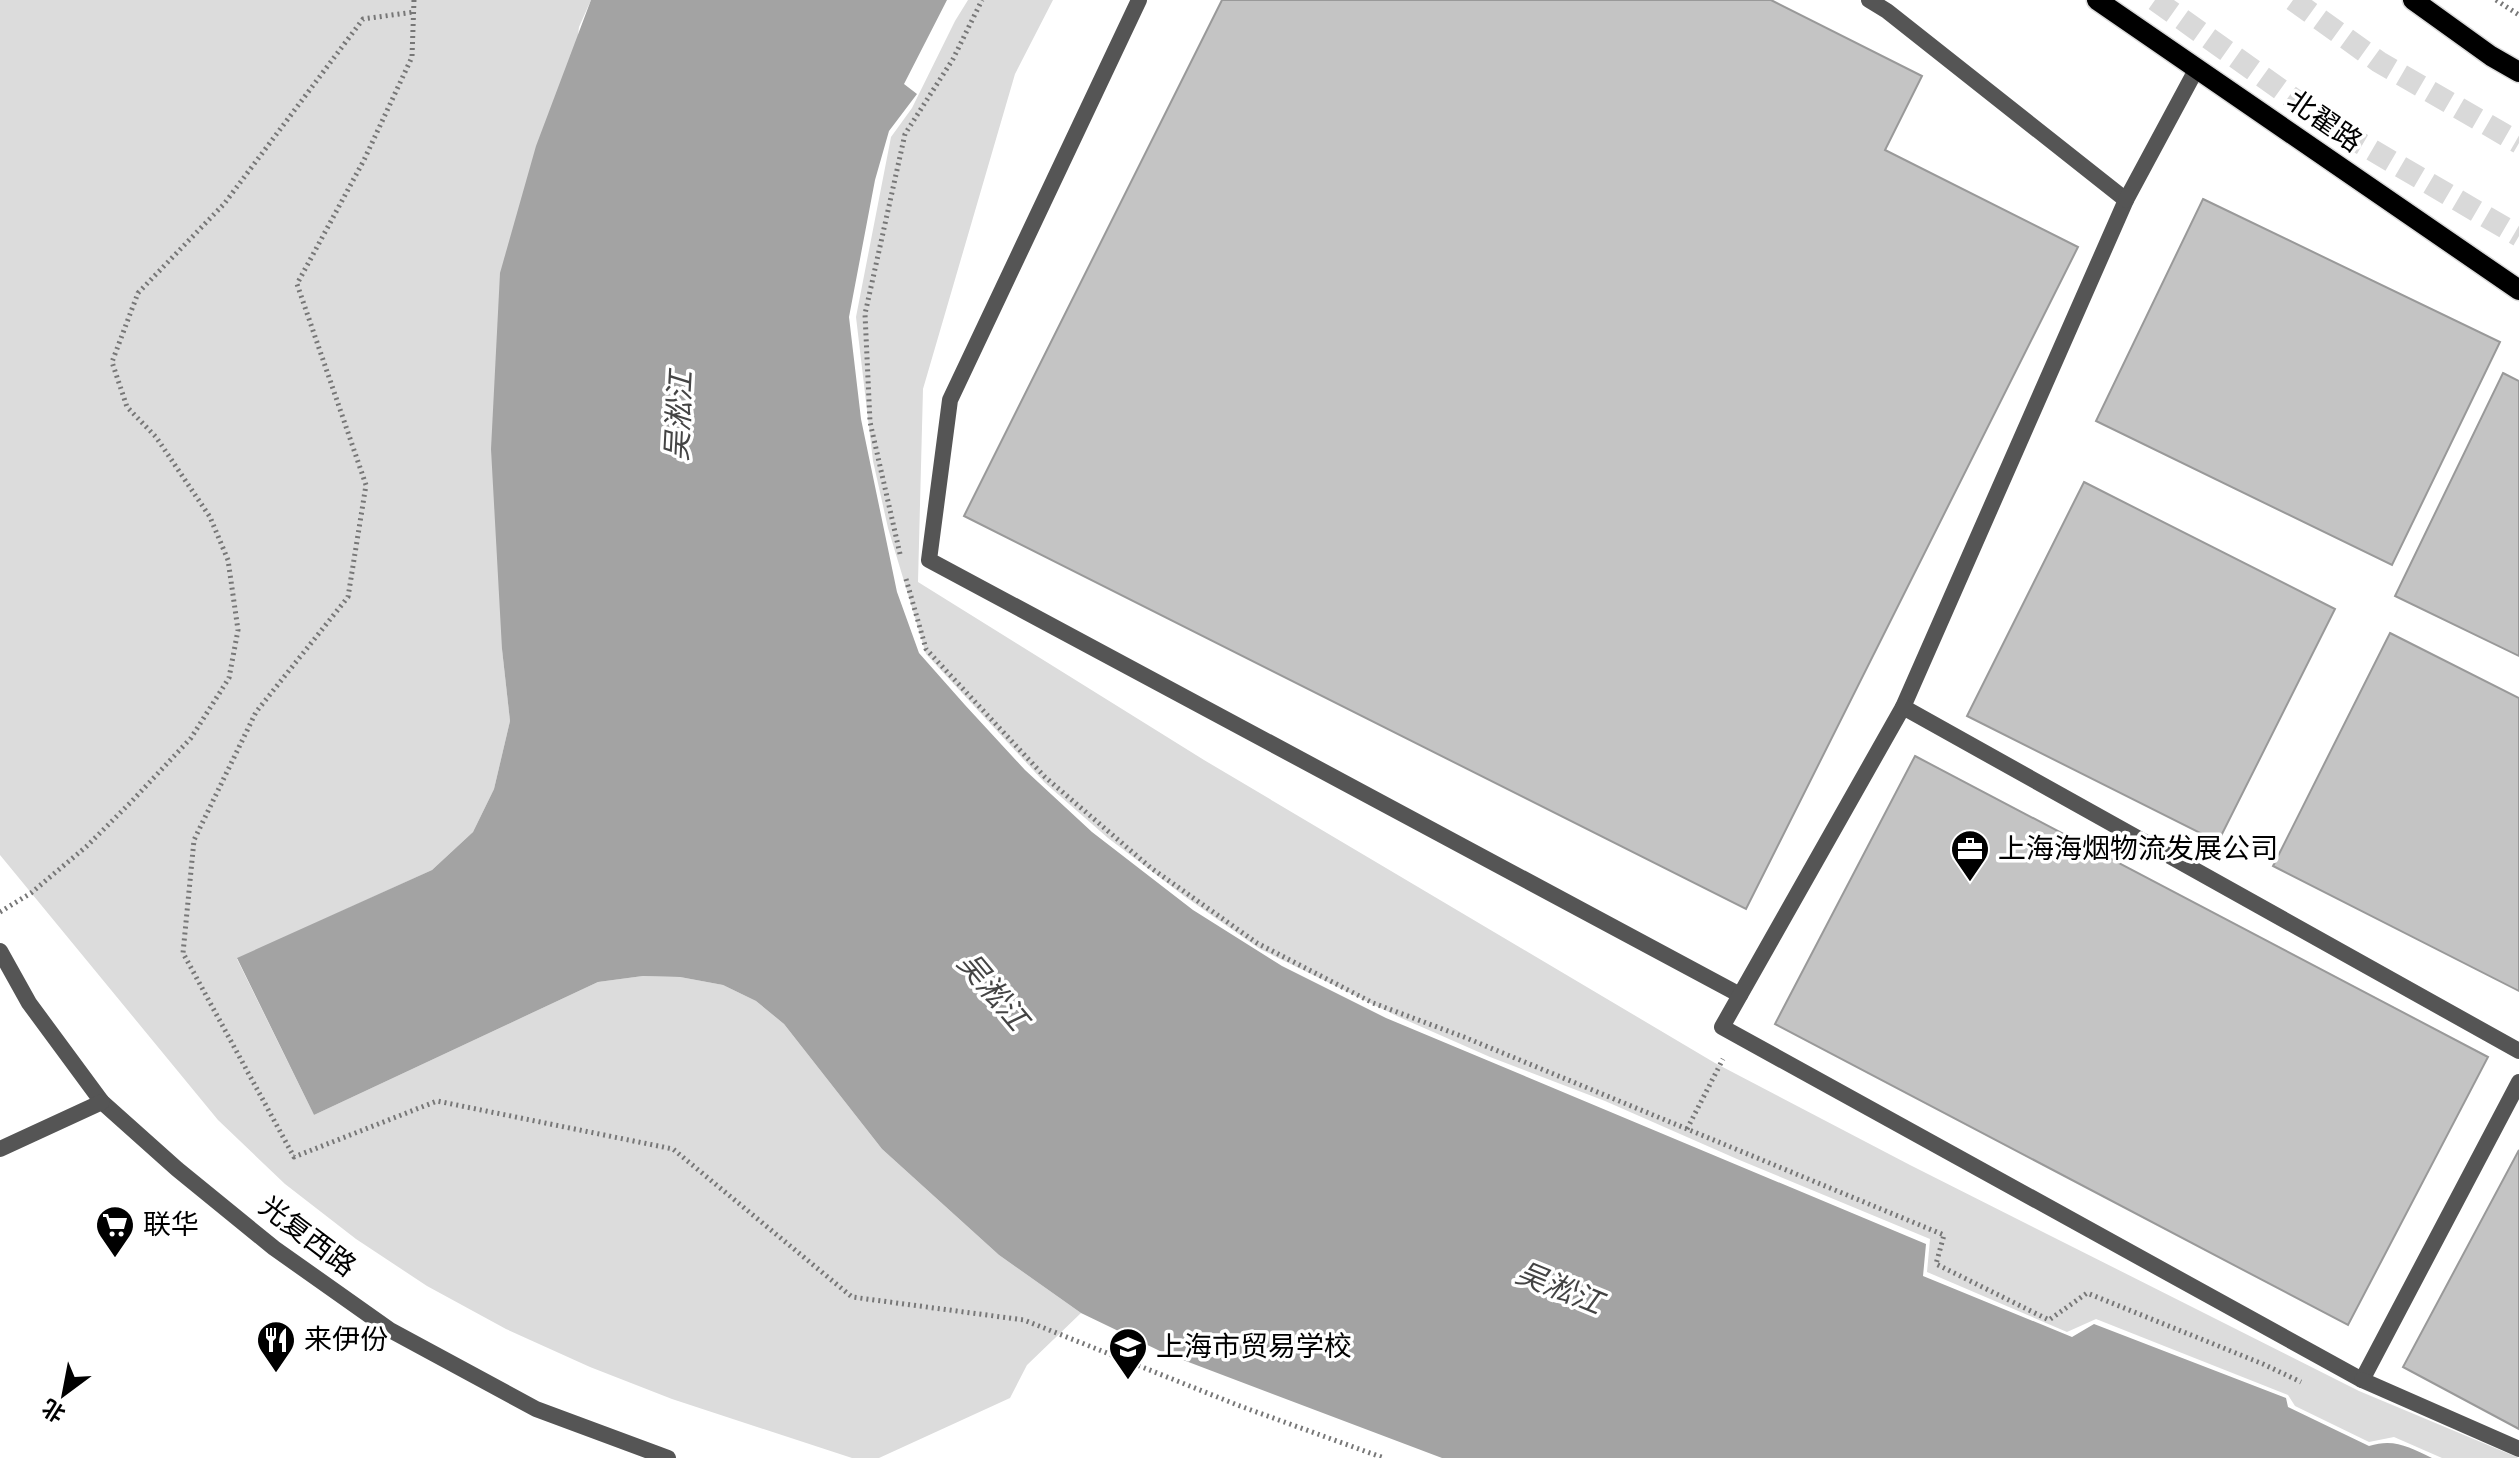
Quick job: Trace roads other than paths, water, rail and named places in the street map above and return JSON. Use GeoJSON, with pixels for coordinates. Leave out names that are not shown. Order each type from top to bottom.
{"type":"FeatureCollection","features":[{"type":"Feature","properties":{"kind":"main road","name":"北翟路"},"geometry":{"type":"LineString","coordinates":[[2097,0],[2519,290]]}},
{"type":"Feature","properties":{"kind":"main road"},"geometry":{"type":"LineString","coordinates":[[2413,0],[2491,56],[2519,72]]}},
{"type":"Feature","properties":{"kind":"street"},"geometry":{"type":"LineString","coordinates":[[1139,0],[950,400],[929,560],[1740,995]]}},
{"type":"Feature","properties":{"kind":"street"},"geometry":{"type":"LineString","coordinates":[[1869,0],[2126,200]]}},
{"type":"Feature","properties":{"kind":"street"},"geometry":{"type":"LineString","coordinates":[[2197,68],[2126,200],[1903,707],[1722,1027],[2362,1380],[2519,1449]]}},
{"type":"Feature","properties":{"kind":"street"},"geometry":{"type":"LineString","coordinates":[[1903,707],[2519,1051]]}},
{"type":"Feature","properties":{"kind":"street","name":"光复西路"},"geometry":{"type":"LineString","coordinates":[[0,951],[29,1003],[102,1102],[177,1169],[274,1248],[390,1330],[536,1409],[668,1458]]}},
{"type":"Feature","properties":{"kind":"street"},"geometry":{"type":"LineString","coordinates":[[2362,1380],[2519,1082]]}},
{"type":"Feature","properties":{"kind":"street"},"geometry":{"type":"LineString","coordinates":[[0,1149],[102,1102]]}},
{"type":"Feature","properties":{"kind":"water","name":"吴淞江"},"geometry":{"type":"Polygon","coordinates":[[[591,0],[947,0],[904,84],[917,94],[889,131],[875,180],[849,317],[861,419],[897,592],[919,653],[1025,770],[1092,832],[1193,910],[1282,966],[1386,1018],[1926,1244],[1923,1276],[2072,1337],[2094,1324],[2286,1398],[2288,1407],[2369,1446],[2394,1443],[2432,1458],[1442,1458],[1162,1352],[1081,1313],[999,1255],[882,1149],[784,1024],[756,1001],[723,985],[680,977],[643,976],[598,982],[314,1115],[237,958],[432,870],[473,832],[494,789],[510,721],[502,649],[491,449],[500,273],[536,146],[591,0]]]}},
{"type":"Feature","properties":{"kind":"tunnel"},"geometry":{"type":"LineString","coordinates":[[2155,0],[2336,129],[2519,236]]}},
{"type":"Feature","properties":{"kind":"tunnel"},"geometry":{"type":"LineString","coordinates":[[2293,0],[2379,62],[2519,143]]}},
{"type":"Feature","properties":{"kind":"place","name":"上海海烟物流发展公司"},"geometry":{"type":"Point","coordinates":[1970,883]}},
{"type":"Feature","properties":{"kind":"place","name":"联华"},"geometry":{"type":"Point","coordinates":[115,1259]}},
{"type":"Feature","properties":{"kind":"place","name":"来伊份"},"geometry":{"type":"Point","coordinates":[276,1374]}},
{"type":"Feature","properties":{"kind":"place","name":"上海市贸易学校"},"geometry":{"type":"Point","coordinates":[1128,1381]}}]}
